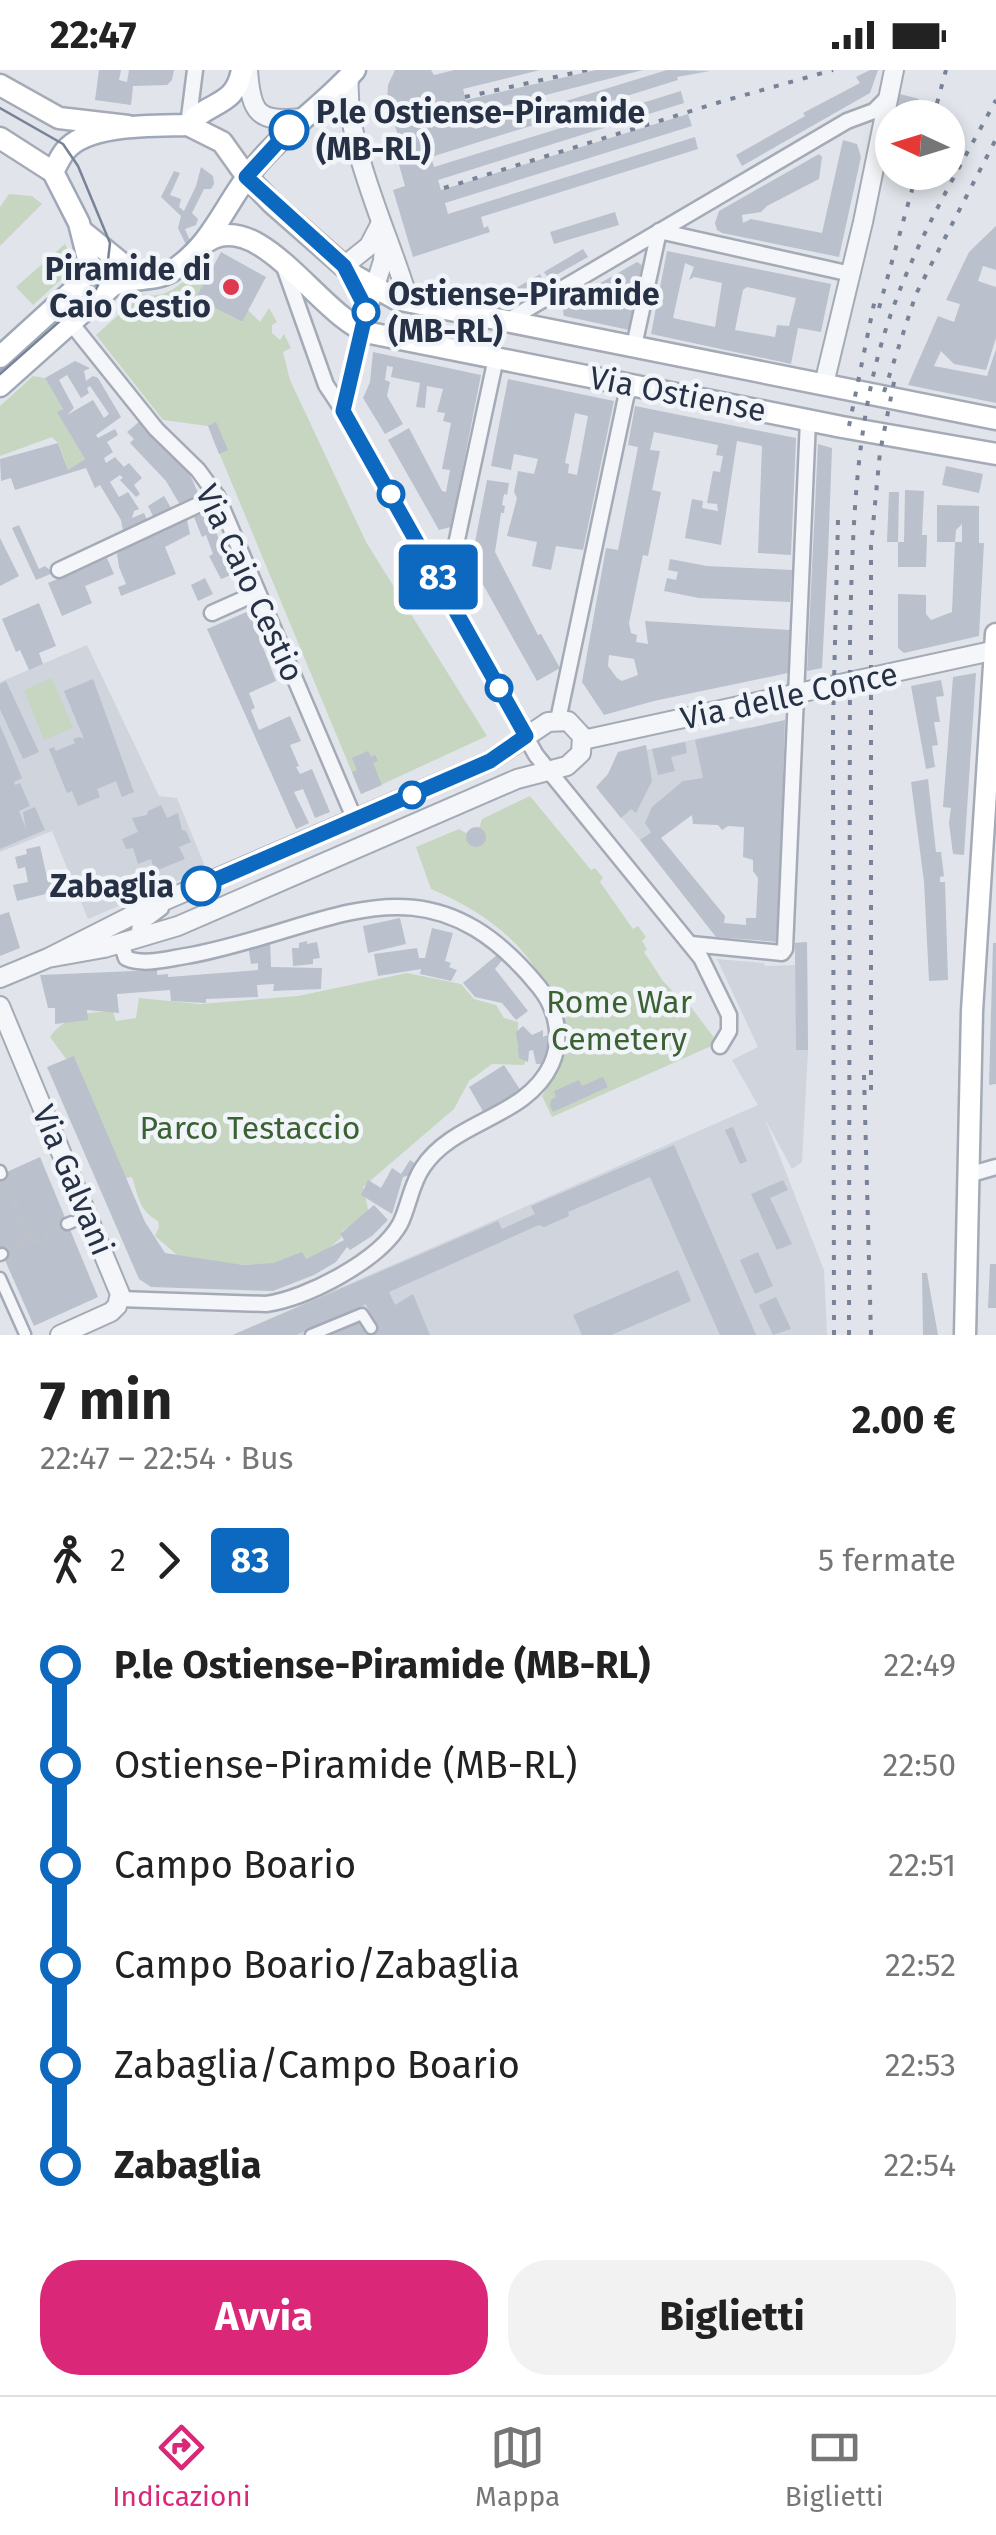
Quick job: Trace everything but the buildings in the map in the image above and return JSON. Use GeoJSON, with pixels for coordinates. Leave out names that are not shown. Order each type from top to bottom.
{"type":"FeatureCollection","features":[{"type":"Feature","properties":{"kind":"main road"},"geometry":{"type":"LineString","coordinates":[[188,125],[200,112],[224,102],[245,70]]}},
{"type":"Feature","properties":{"kind":"main road"},"geometry":{"type":"LineString","coordinates":[[208,240],[246,177],[302,118],[352,74]]}},
{"type":"Feature","properties":{"kind":"main road"},"geometry":{"type":"LineString","coordinates":[[0,86],[56,117],[134,127]]}},
{"type":"Feature","properties":{"kind":"main road"},"geometry":{"type":"LineString","coordinates":[[54,172],[64,152],[78,140],[134,127],[188,125],[222,142],[246,177]]}},
{"type":"Feature","properties":{"kind":"main road"},"geometry":{"type":"LineString","coordinates":[[0,138],[54,172],[82,231],[90,262],[85,278],[0,357]]}},
{"type":"Feature","properties":{"kind":"main road","name":"Via Ostiense"},"geometry":{"type":"LineString","coordinates":[[246,177],[344,266],[373,288],[409,302],[996,419]]}},
{"type":"Feature","properties":{"kind":"main road"},"geometry":{"type":"LineString","coordinates":[[82,231],[141,279]]}},
{"type":"Feature","properties":{"kind":"main road"},"geometry":{"type":"LineString","coordinates":[[0,386],[112,286],[164,275],[208,240],[222,234],[240,235],[266,248],[361,330]]}},
{"type":"Feature","properties":{"kind":"main road","name":"Via Ostiense"},"geometry":{"type":"LineString","coordinates":[[361,330],[996,454]]}},
{"type":"Feature","properties":{"kind":"main road"},"geometry":{"type":"LineString","coordinates":[[964,1335],[972,1011],[989,829],[996,634]]}},
{"type":"Feature","properties":{"kind":"street"},"geometry":{"type":"LineString","coordinates":[[188,125],[195,70]]}},
{"type":"Feature","properties":{"kind":"street"},"geometry":{"type":"LineString","coordinates":[[245,70],[251,103],[259,113],[273,119],[302,118]]}},
{"type":"Feature","properties":{"kind":"street"},"geometry":{"type":"LineString","coordinates":[[824,384],[894,70]]}},
{"type":"Feature","properties":{"kind":"street"},"geometry":{"type":"LineString","coordinates":[[352,74],[349,109],[409,302]]}},
{"type":"Feature","properties":{"kind":"street"},"geometry":{"type":"LineString","coordinates":[[506,321],[847,121],[874,112],[888,96]]}},
{"type":"Feature","properties":{"kind":"street"},"geometry":{"type":"LineString","coordinates":[[344,266],[370,246],[382,222]]}},
{"type":"Feature","properties":{"kind":"street"},"geometry":{"type":"LineString","coordinates":[[343,411],[361,330],[384,255],[382,222]]}},
{"type":"Feature","properties":{"kind":"street"},"geometry":{"type":"LineString","coordinates":[[658,231],[851,274]]}},
{"type":"Feature","properties":{"kind":"street"},"geometry":{"type":"LineString","coordinates":[[634,346],[658,231]]}},
{"type":"Feature","properties":{"kind":"street"},"geometry":{"type":"LineString","coordinates":[[283,264],[322,374],[526,736],[549,770],[691,944],[729,1015],[730,1030],[720,1046]]}},
{"type":"Feature","properties":{"kind":"street","name":"Via Caio Cestio"},"geometry":{"type":"LineString","coordinates":[[71,323],[156,429],[198,470],[217,496],[355,820]]}},
{"type":"Feature","properties":{"kind":"street"},"geometry":{"type":"LineString","coordinates":[[446,590],[496,358]]}},
{"type":"Feature","properties":{"kind":"street"},"geometry":{"type":"LineString","coordinates":[[558,720],[629,384]]}},
{"type":"Feature","properties":{"kind":"street"},"geometry":{"type":"LineString","coordinates":[[691,944],[782,953],[785,949],[808,420]]}},
{"type":"Feature","properties":{"kind":"street"},"geometry":{"type":"LineString","coordinates":[[59,570],[217,496]]}},
{"type":"Feature","properties":{"kind":"street"},"geometry":{"type":"LineString","coordinates":[[212,613],[257,593]]}},
{"type":"Feature","properties":{"kind":"street","name":"Via delle Conce"},"geometry":{"type":"LineString","coordinates":[[583,740],[996,650]]}},
{"type":"Feature","properties":{"kind":"street"},"geometry":{"type":"LineString","coordinates":[[0,978],[167,900],[490,761],[543,724],[558,720],[574,725],[583,740],[581,753],[574,762],[518,779],[178,926],[48,958]]}},
{"type":"Feature","properties":{"kind":"street"},"geometry":{"type":"LineString","coordinates":[[60,1335],[111,1312],[120,1299],[266,1304],[284,1300],[340,1274],[380,1248],[401,1222],[416,1178],[432,1156],[536,1089],[556,1050],[558,1034],[552,1007],[531,977],[481,932],[457,917],[424,908],[373,907],[176,958],[135,962],[126,958],[129,941],[140,924],[167,900]]}},
{"type":"Feature","properties":{"kind":"street","name":"Via Galvani"},"geometry":{"type":"LineString","coordinates":[[0,1006],[89,1215],[120,1299]]}},
{"type":"Feature","properties":{"kind":"street"},"geometry":{"type":"LineString","coordinates":[[968,1175],[996,1167]]}},
{"type":"Feature","properties":{"kind":"street"},"geometry":{"type":"LineString","coordinates":[[0,1278],[25,1334]]}},
{"type":"Feature","properties":{"kind":"street"},"geometry":{"type":"LineString","coordinates":[[310,1335],[362,1314],[371,1328]]}},
{"type":"Feature","properties":{"kind":"shaded area"},"geometry":{"type":"Polygon","coordinates":[[[87,645],[159,796],[177,798],[206,869],[88,919],[52,831],[0,852],[0,682],[87,645]]]}},
{"type":"Feature","properties":{"kind":"shaded area"},"geometry":{"type":"Polygon","coordinates":[[[749,727],[748,773],[696,797],[640,840],[599,791],[620,756],[749,727]]]}},
{"type":"Feature","properties":{"kind":"shaded area"},"geometry":{"type":"Polygon","coordinates":[[[807,942],[808,1050],[802,1162],[792,1169],[765,1119],[824,1270],[827,1335],[232,1335],[758,1105],[732,1060],[758,1047],[717,959],[765,966],[795,965],[795,943],[807,942]]]}},
{"type":"Feature","properties":{"kind":"green space"},"geometry":{"type":"Polygon","coordinates":[[[9,194],[32,196],[42,204],[0,246],[0,207],[9,194]]]}},
{"type":"Feature","properties":{"kind":"green space"},"geometry":{"type":"Polygon","coordinates":[[[65,244],[70,254],[65,276],[33,305],[16,287],[65,244]]]}},
{"type":"Feature","properties":{"kind":"green space"},"geometry":{"type":"Polygon","coordinates":[[[203,262],[212,268],[197,298],[241,322],[248,310],[260,322],[269,308],[277,322],[272,325],[272,333],[280,340],[284,334],[291,348],[283,352],[290,380],[366,542],[487,736],[361,794],[208,426],[163,420],[96,335],[142,294],[168,292],[203,262]]]}},
{"type":"Feature","properties":{"kind":"green space"},"geometry":{"type":"Polygon","coordinates":[[[33,376],[45,378],[63,409],[58,412],[85,459],[68,470],[59,444],[52,437],[0,456],[0,406],[33,376]]]}},
{"type":"Feature","properties":{"kind":"green space"},"geometry":{"type":"Polygon","coordinates":[[[52,678],[73,728],[44,740],[24,690],[52,678]]]}},
{"type":"Feature","properties":{"kind":"green space","name":"Rome War Cemetery"},"geometry":{"type":"Polygon","coordinates":[[[530,796],[591,870],[595,868],[603,878],[600,882],[633,929],[638,926],[646,937],[642,941],[647,949],[644,952],[663,981],[681,1000],[685,999],[718,1043],[552,1117],[542,1096],[554,1072],[558,1040],[543,982],[531,962],[497,927],[431,889],[416,847],[459,829],[466,833],[479,828],[482,819],[530,796]]]}},
{"type":"Feature","properties":{"kind":"green space","name":"Parco Testaccio"},"geometry":{"type":"Polygon","coordinates":[[[407,973],[461,984],[474,999],[496,1005],[504,1018],[518,1022],[517,1046],[527,1058],[524,1065],[492,1064],[469,1081],[454,1109],[363,1187],[369,1213],[342,1231],[341,1238],[318,1257],[232,1265],[177,1255],[155,1236],[158,1221],[143,1207],[132,1177],[124,1178],[76,1060],[66,1059],[50,1037],[55,1030],[78,1016],[95,1012],[113,1012],[116,1021],[136,1018],[139,998],[200,1004],[298,996],[407,973]]]}},
{"type":"Feature","properties":{"kind":"tunnel"},"geometry":{"type":"LineString","coordinates":[[1,1174],[30,1241]]}},
{"type":"Feature","properties":{"kind":"tunnel"},"geometry":{"type":"LineString","coordinates":[[2,1254],[67,1224]]}},
{"type":"Feature","properties":{"kind":"tram line"},"geometry":{"type":"LineString","coordinates":[[0,108],[63,144],[78,166],[110,243],[107,269],[96,289],[0,374]]}},
{"type":"Feature","properties":{"kind":"railway"},"geometry":{"type":"LineString","coordinates":[[465,97],[587,70]]}},
{"type":"Feature","properties":{"kind":"railway"},"geometry":{"type":"LineString","coordinates":[[444,188],[833,70]]}},
{"type":"Feature","properties":{"kind":"railway"},"geometry":{"type":"LineString","coordinates":[[938,100],[946,70]]}},
{"type":"Feature","properties":{"kind":"railway"},"geometry":{"type":"LineString","coordinates":[[849,1335],[850,634],[859,464],[872,381],[896,300],[930,223],[996,100]]}},
{"type":"Feature","properties":{"kind":"railway"},"geometry":{"type":"LineString","coordinates":[[884,392],[916,294],[996,139]]}},
{"type":"Feature","properties":{"kind":"railway"},"geometry":{"type":"LineString","coordinates":[[879,308],[912,190]]}},
{"type":"Feature","properties":{"kind":"railway"},"geometry":{"type":"LineString","coordinates":[[849,426],[876,294]]}},
{"type":"Feature","properties":{"kind":"railway"},"geometry":{"type":"LineString","coordinates":[[871,1090],[871,546],[880,452],[895,377]]}},
{"type":"Feature","properties":{"kind":"railway"},"geometry":{"type":"LineString","coordinates":[[834,1335],[833,723],[838,520]]}},
{"type":"Feature","properties":{"kind":"railway"},"geometry":{"type":"LineString","coordinates":[[864,1075],[871,1335]]}},
{"type":"Feature","properties":{"kind":"bus line","name":"83"},"geometry":{"type":"LineString","coordinates":[[201,886],[490,761],[526,736],[343,411],[366,312],[360,296],[344,266],[246,177],[289,130]]}},
{"type":"Feature","properties":{"kind":"place","name":"P.le Ostiense-Piramide (MB-RL)"},"geometry":{"type":"Point","coordinates":[289,130]}},
{"type":"Feature","properties":{"kind":"place","name":"Piramide di Caio Cestio"},"geometry":{"type":"Point","coordinates":[231,287]}},
{"type":"Feature","properties":{"kind":"place","name":"Ostiense-Piramide (MB-RL)"},"geometry":{"type":"Point","coordinates":[366,312]}},
{"type":"Feature","properties":{"kind":"place","name":"Zabaglia"},"geometry":{"type":"Point","coordinates":[201,886]}}]}
